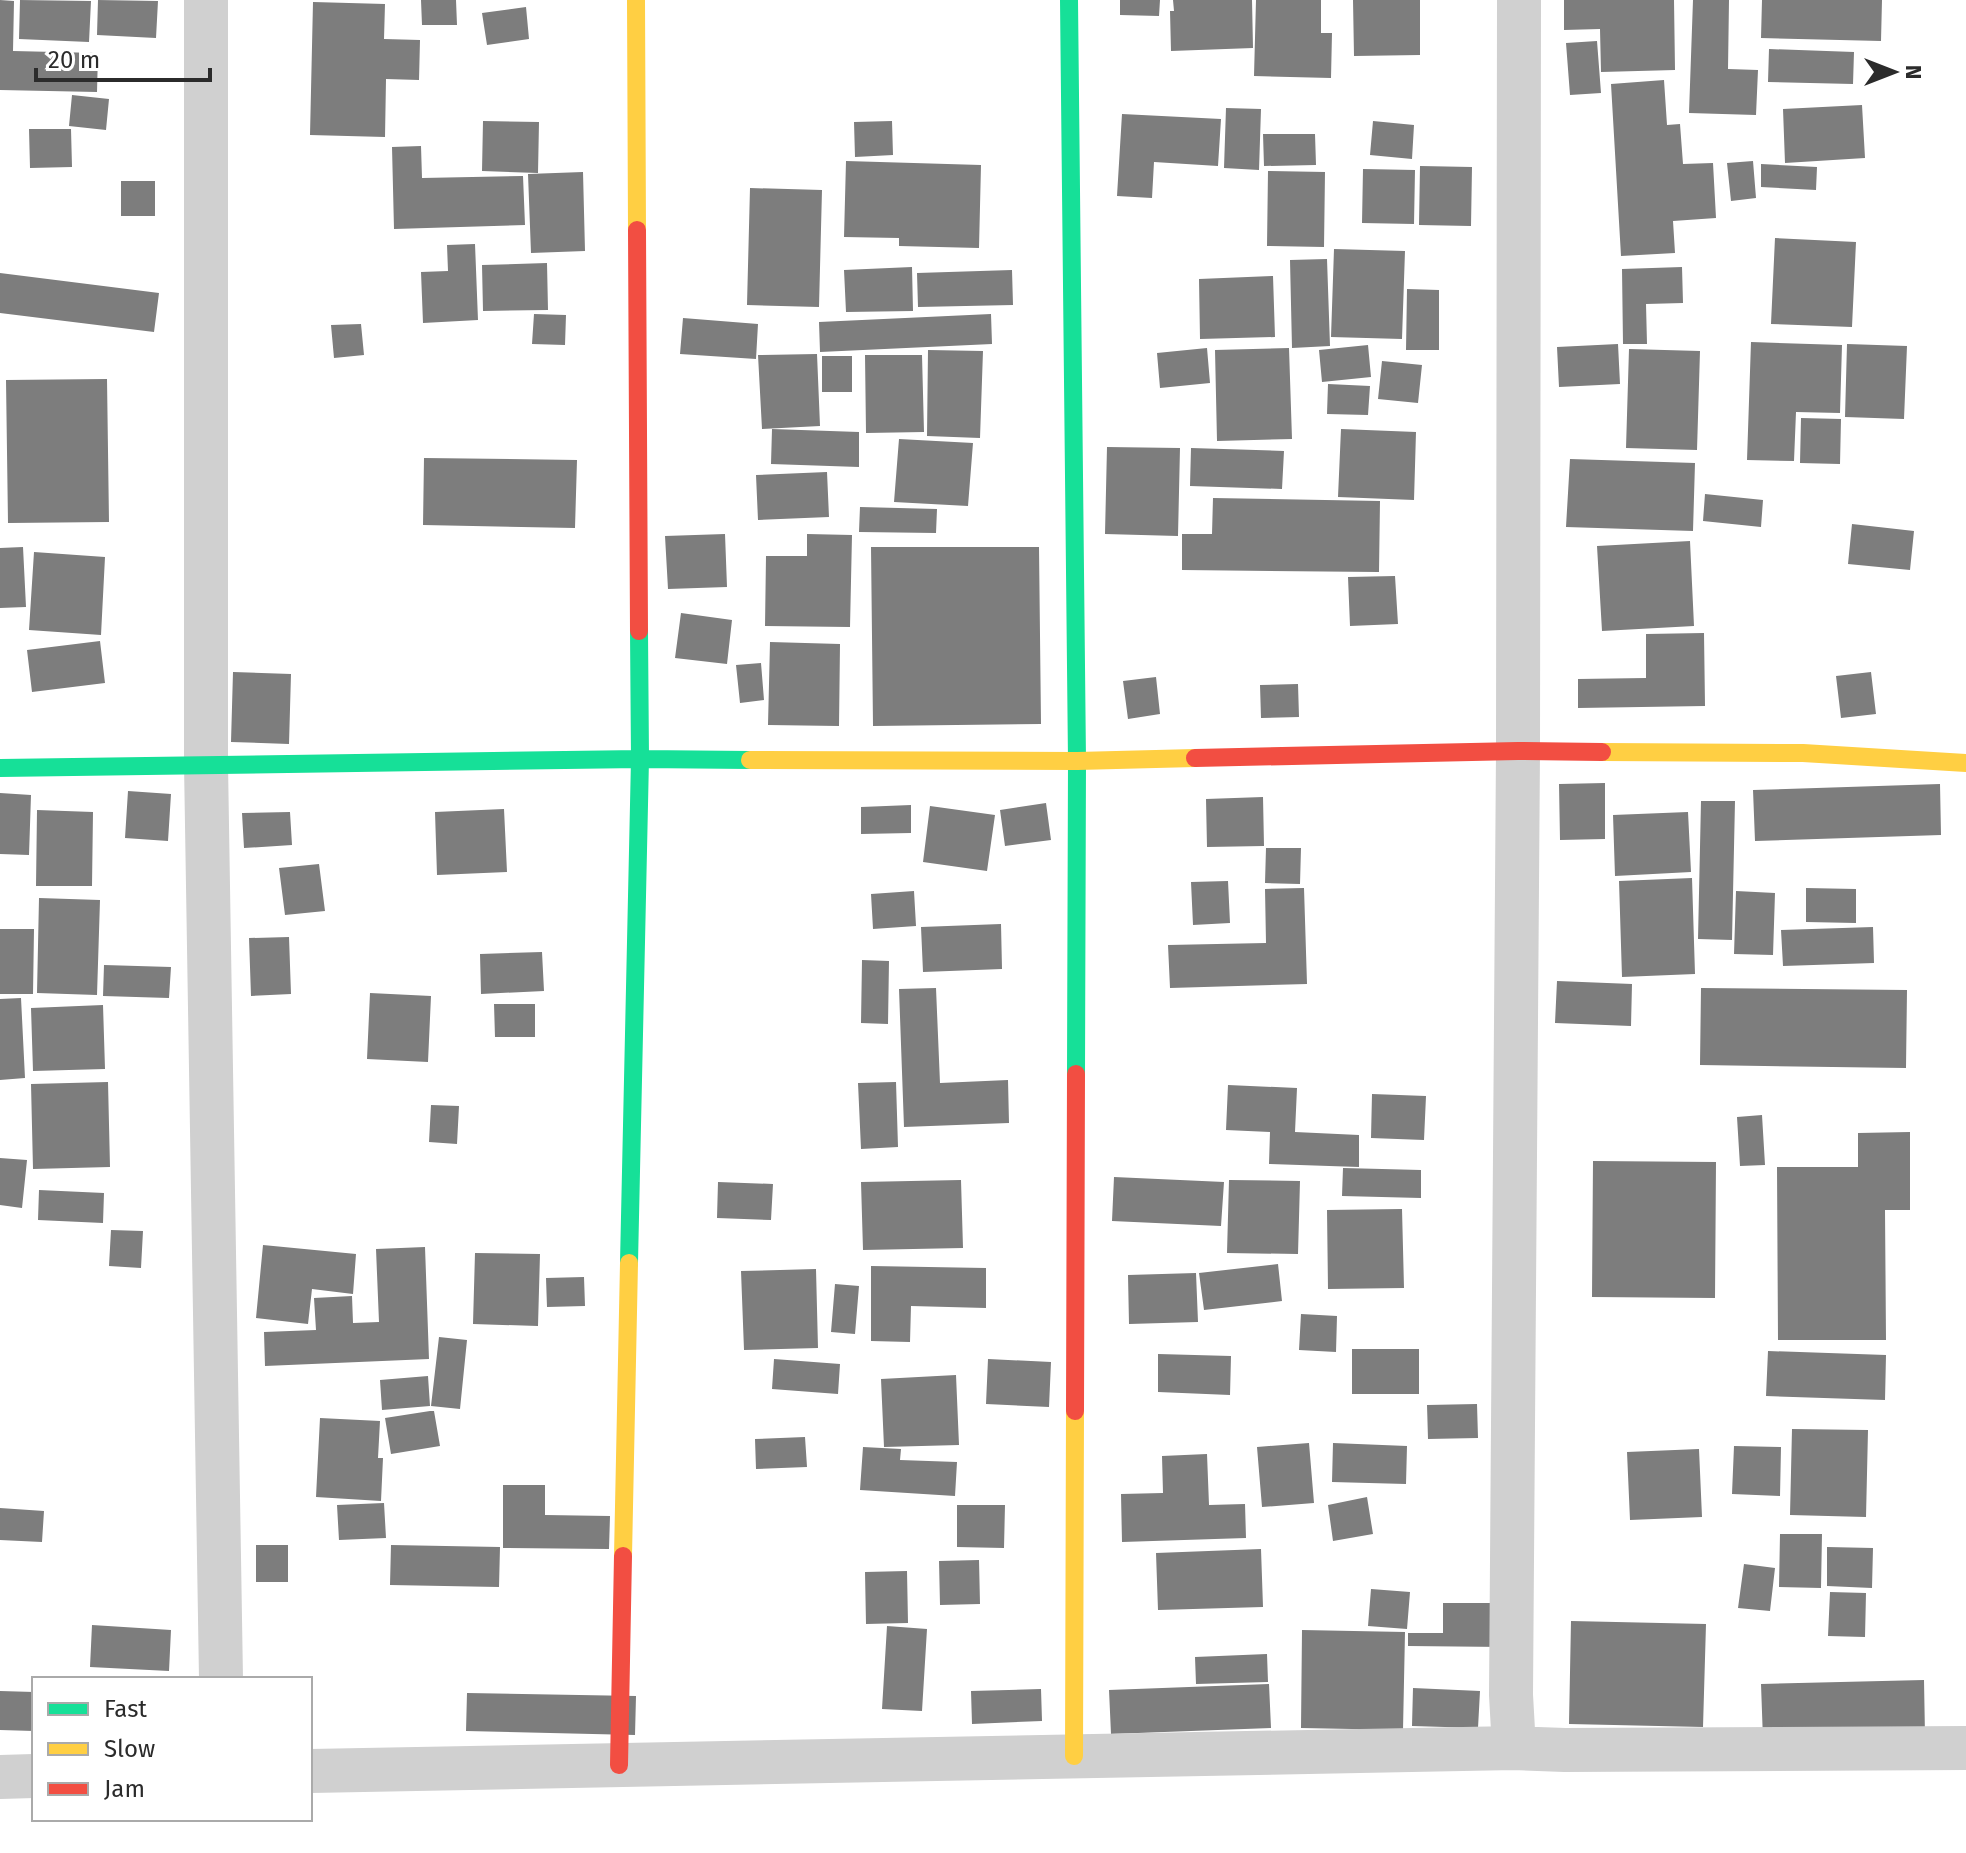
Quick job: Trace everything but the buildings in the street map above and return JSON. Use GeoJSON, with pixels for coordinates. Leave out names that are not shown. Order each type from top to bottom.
{"type":"FeatureCollection","features":[{"type":"Feature","properties":{"kind":"street"},"geometry":{"type":"LineString","coordinates":[[206,0],[206,764],[221,1677]]}},
{"type":"Feature","properties":{"kind":"street"},"geometry":{"type":"LineString","coordinates":[[619,1765],[640,759],[636,0]]}},
{"type":"Feature","properties":{"kind":"street"},"geometry":{"type":"LineString","coordinates":[[1069,0],[1077,761],[1074,1756]]}},
{"type":"Feature","properties":{"kind":"street"},"geometry":{"type":"LineString","coordinates":[[1514,1748],[1511,1695],[1518,751],[1519,0]]}},
{"type":"Feature","properties":{"kind":"street"},"geometry":{"type":"LineString","coordinates":[[0,768],[640,759],[1077,761],[1518,751],[1803,753],[1966,763]]}},
{"type":"Feature","properties":{"kind":"street"},"geometry":{"type":"LineString","coordinates":[[312,1771],[1514,1748],[1966,1748]]}},
{"type":"Feature","properties":{"kind":"street"},"geometry":{"type":"LineString","coordinates":[[0,1777],[32,1776]]}},
{"type":"Feature","properties":{"kind":"traffic: fast"},"geometry":{"type":"LineString","coordinates":[[1069,0],[1077,761],[1076,1074]]}},
{"type":"Feature","properties":{"kind":"traffic: fast"},"geometry":{"type":"LineString","coordinates":[[629,1263],[640,759],[639,631]]}},
{"type":"Feature","properties":{"kind":"traffic: fast"},"geometry":{"type":"LineString","coordinates":[[0,768],[750,760]]}},
{"type":"Feature","properties":{"kind":"traffic: slow"},"geometry":{"type":"LineString","coordinates":[[636,0],[637,230]]}},
{"type":"Feature","properties":{"kind":"traffic: slow"},"geometry":{"type":"LineString","coordinates":[[1602,752],[1803,753],[1966,763]]}},
{"type":"Feature","properties":{"kind":"traffic: slow"},"geometry":{"type":"LineString","coordinates":[[750,760],[1077,761],[1195,758]]}},
{"type":"Feature","properties":{"kind":"traffic: slow"},"geometry":{"type":"LineString","coordinates":[[623,1556],[629,1263]]}},
{"type":"Feature","properties":{"kind":"traffic: slow"},"geometry":{"type":"LineString","coordinates":[[1074,1756],[1075,1411]]}},
{"type":"Feature","properties":{"kind":"traffic: jam"},"geometry":{"type":"LineString","coordinates":[[637,230],[639,631]]}},
{"type":"Feature","properties":{"kind":"traffic: jam"},"geometry":{"type":"LineString","coordinates":[[1195,758],[1602,752]]}},
{"type":"Feature","properties":{"kind":"traffic: jam"},"geometry":{"type":"LineString","coordinates":[[1075,1411],[1076,1074]]}},
{"type":"Feature","properties":{"kind":"traffic: jam"},"geometry":{"type":"LineString","coordinates":[[619,1765],[623,1556]]}}]}
